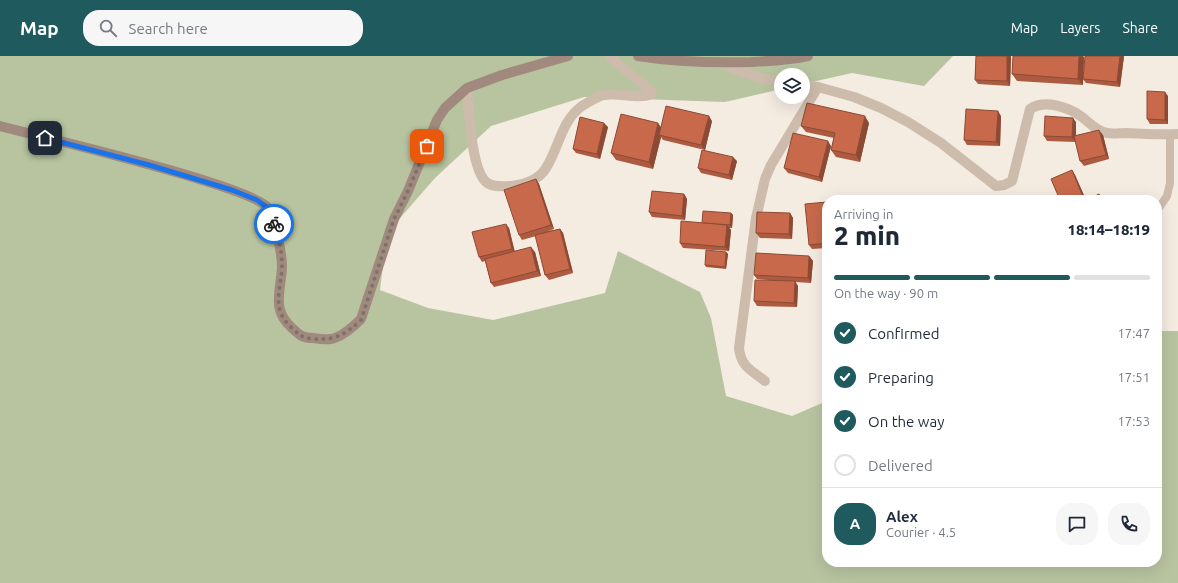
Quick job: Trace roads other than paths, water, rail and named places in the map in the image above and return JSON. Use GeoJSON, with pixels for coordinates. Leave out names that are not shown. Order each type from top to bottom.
{"type":"FeatureCollection","features":[{"type":"Feature","properties":{"kind":"street"},"geometry":{"type":"LineString","coordinates":[[0,126],[215,184],[257,200],[268,208],[276,229],[282,267],[279,286],[279,307],[282,316],[287,324],[303,338],[332,339],[350,330],[361,320],[394,219],[408,191],[435,125],[445,108],[467,88],[502,75],[568,56]]}},
{"type":"Feature","properties":{"kind":"street"},"geometry":{"type":"LineString","coordinates":[[467,88],[474,153],[486,182],[497,187],[518,185],[533,180],[545,170],[567,120],[581,107],[605,95],[634,96],[652,94],[651,91],[610,56]]}},
{"type":"Feature","properties":{"kind":"street"},"geometry":{"type":"LineString","coordinates":[[638,56],[662,60],[720,63],[770,61],[808,56]]}},
{"type":"Feature","properties":{"kind":"street"},"geometry":{"type":"LineString","coordinates":[[720,63],[757,77],[774,81]]}},
{"type":"Feature","properties":{"kind":"street"},"geometry":{"type":"LineString","coordinates":[[810,86],[854,97],[881,108],[908,122],[941,143],[996,186],[1004,186],[1012,181],[1030,110],[1036,105],[1046,104],[1061,107],[1080,116],[1096,129],[1107,133],[1174,134]]}},
{"type":"Feature","properties":{"kind":"street"},"geometry":{"type":"LineString","coordinates":[[765,381],[744,364],[740,356],[739,348],[756,218],[765,179],[771,164],[818,87]]}},
{"type":"Feature","properties":{"kind":"lane"},"geometry":{"type":"LineString","coordinates":[[1162,204],[1167,196],[1170,183],[1174,134]]}}]}
